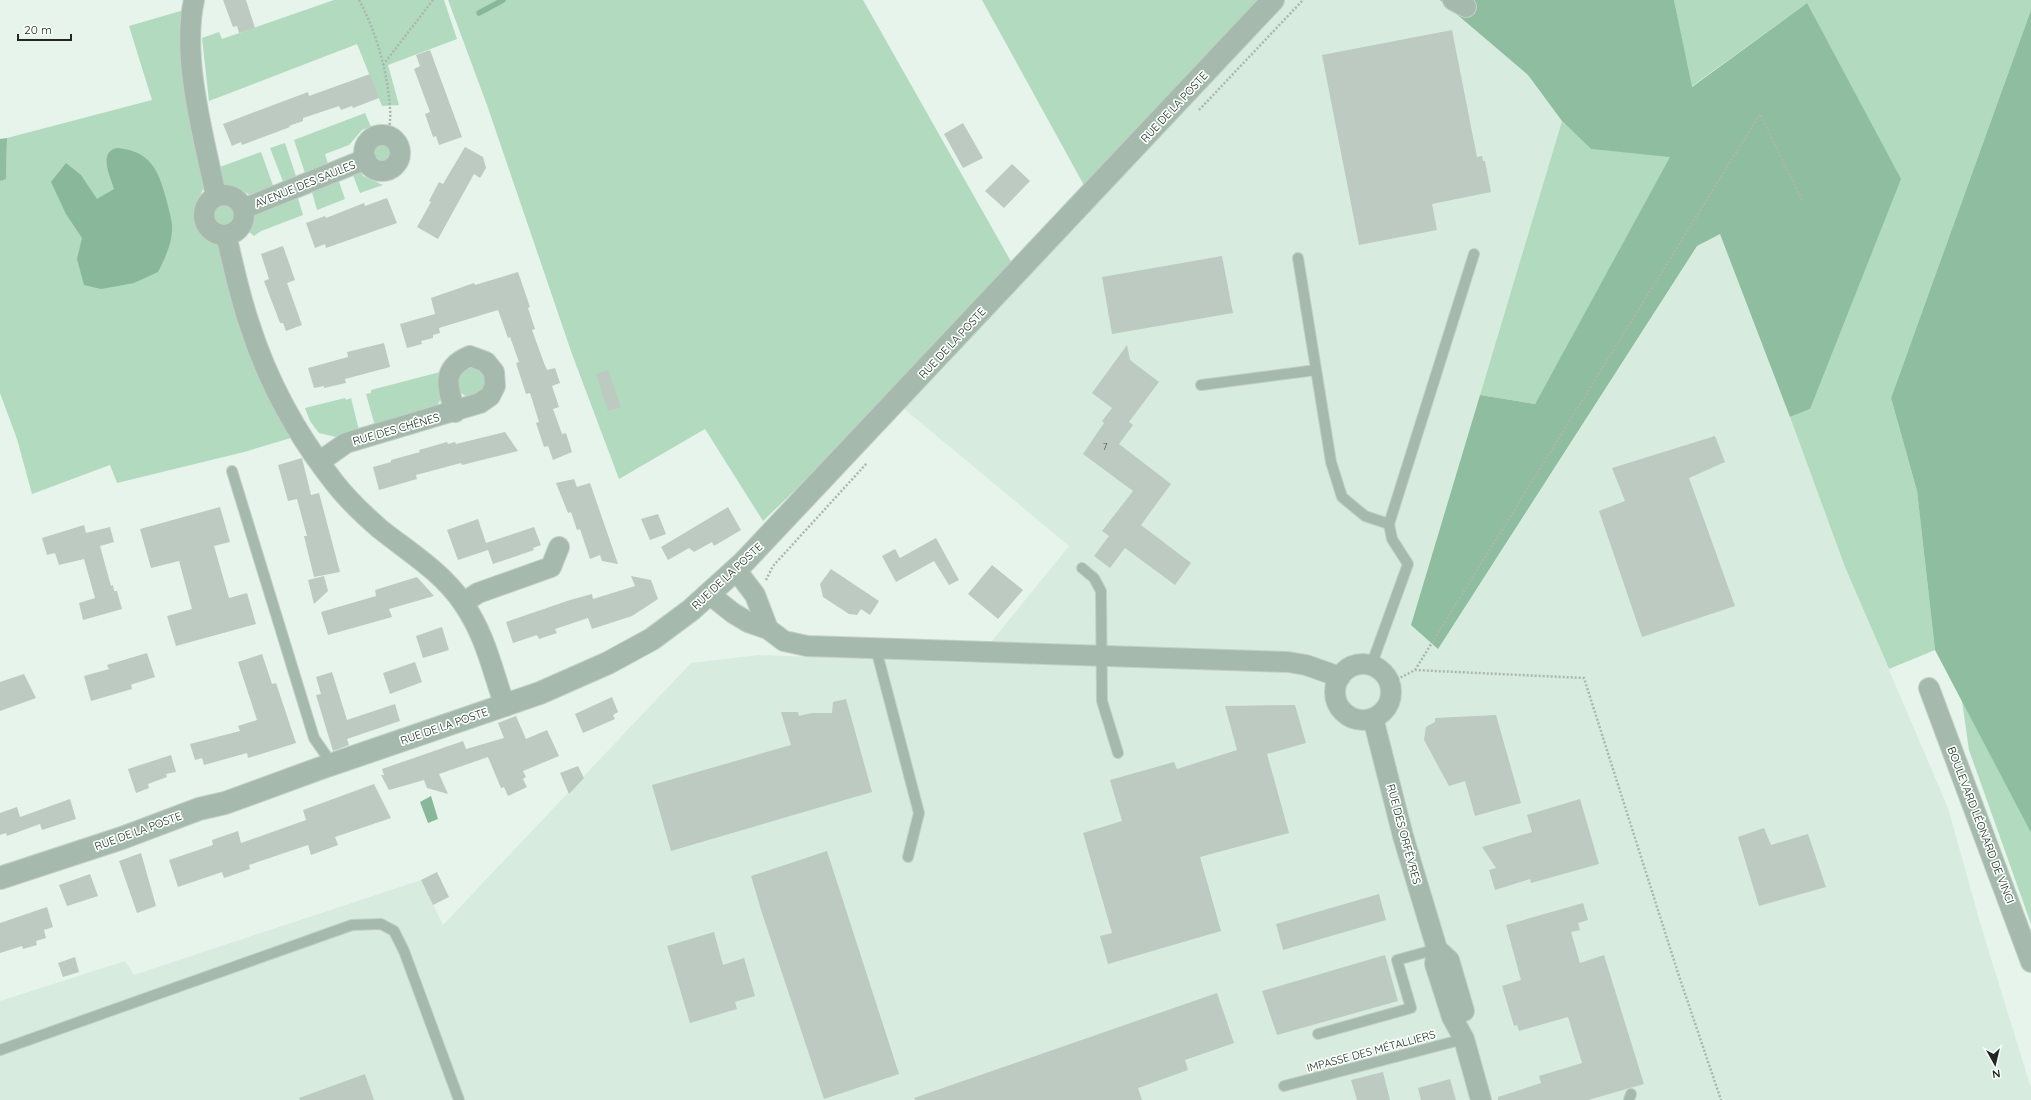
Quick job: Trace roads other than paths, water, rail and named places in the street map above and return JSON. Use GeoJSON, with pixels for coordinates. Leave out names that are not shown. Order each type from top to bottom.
{"type":"FeatureCollection","features":[{"type":"Feature","properties":{"kind":"street"},"geometry":{"type":"LineString","coordinates":[[194,0],[190,32],[193,69],[201,126],[216,196]]}},
{"type":"Feature","properties":{"kind":"street","name":"RUE DE LA POSTE"},"geometry":{"type":"LineString","coordinates":[[0,878],[122,838],[199,809],[225,803],[332,764],[505,706],[547,690],[629,652],[669,627],[736,570],[1274,0]]}},
{"type":"Feature","properties":{"kind":"street","name":"AVENUE DES SAULES"},"geometry":{"type":"LineString","coordinates":[[377,136],[389,136],[394,139],[400,149],[400,155],[395,166],[390,169],[379,171],[373,168],[366,159],[364,154],[368,143],[377,136]]}},
{"type":"Feature","properties":{"kind":"street","name":"AVENUE DES SAULES"},"geometry":{"type":"LineString","coordinates":[[243,209],[366,159]]}},
{"type":"Feature","properties":{"kind":"street"},"geometry":{"type":"LineString","coordinates":[[230,195],[236,198],[243,209],[242,223],[238,229],[226,235],[213,232],[205,222],[203,216],[206,204],[216,196],[230,195]]}},
{"type":"Feature","properties":{"kind":"street"},"geometry":{"type":"LineString","coordinates":[[226,235],[249,324],[264,363],[302,438],[319,462],[356,506],[380,528],[440,577],[463,603],[486,644],[505,706]]}},
{"type":"Feature","properties":{"kind":"street","name":"RUE DES CHÊNES"},"geometry":{"type":"LineString","coordinates":[[319,462],[346,443],[455,412]]}},
{"type":"Feature","properties":{"kind":"street"},"geometry":{"type":"LineString","coordinates":[[463,603],[478,593],[551,567],[559,547]]}},
{"type":"Feature","properties":{"kind":"street"},"geometry":{"type":"LineString","coordinates":[[736,570],[755,595],[768,629]]}},
{"type":"Feature","properties":{"kind":"street"},"geometry":{"type":"LineString","coordinates":[[709,594],[733,613],[748,622],[768,629],[784,641],[795,645],[1101,657],[1288,662],[1306,665],[1340,677]]}},
{"type":"Feature","properties":{"kind":"street"},"geometry":{"type":"LineString","coordinates":[[1362,664],[1371,666],[1386,675],[1390,683],[1390,700],[1384,711],[1373,718],[1365,720],[1356,719],[1348,716],[1342,710],[1336,694],[1340,677],[1354,666],[1362,664]]}},
{"type":"Feature","properties":{"kind":"street","name":"BOULEVARD LÉONARD DE VINCI"},"geometry":{"type":"LineString","coordinates":[[1929,688],[2031,962]]}},
{"type":"Feature","properties":{"kind":"street","name":"RUE DES ORFÈVRES"},"geometry":{"type":"LineString","coordinates":[[1373,718],[1404,836],[1437,949],[1449,960],[1465,1014],[1464,1039],[1481,1100]]}},
{"type":"Feature","properties":{"kind":"lane"},"geometry":{"type":"LineString","coordinates":[[1371,666],[1408,564],[1392,539],[1389,524],[1474,254]]}},
{"type":"Feature","properties":{"kind":"lane"},"geometry":{"type":"LineString","coordinates":[[1298,258],[1331,462],[1342,497],[1364,516],[1389,524]]}},
{"type":"Feature","properties":{"kind":"lane"},"geometry":{"type":"LineString","coordinates":[[1201,385],[1316,370]]}},
{"type":"Feature","properties":{"kind":"lane"},"geometry":{"type":"LineString","coordinates":[[232,472],[314,738],[332,764]]}},
{"type":"Feature","properties":{"kind":"lane"},"geometry":{"type":"LineString","coordinates":[[1082,568],[1094,578],[1101,591],[1102,701],[1118,753]]}},
{"type":"Feature","properties":{"kind":"lane"},"geometry":{"type":"LineString","coordinates":[[876,649],[918,813],[908,857]]}},
{"type":"Feature","properties":{"kind":"lane"},"geometry":{"type":"LineString","coordinates":[[0,1050],[352,925],[381,924],[394,931],[404,950],[459,1100]]}},
{"type":"Feature","properties":{"kind":"lane"},"geometry":{"type":"LineString","coordinates":[[1318,1034],[1411,1008],[1397,960],[1437,949]]}},
{"type":"Feature","properties":{"kind":"lane","name":"IMPASSE DES MÉTALLIERS"},"geometry":{"type":"LineString","coordinates":[[1284,1086],[1464,1039]]}},
{"type":"Feature","properties":{"kind":"waterway"},"geometry":{"type":"LineString","coordinates":[[479,13],[503,0]]}}]}
